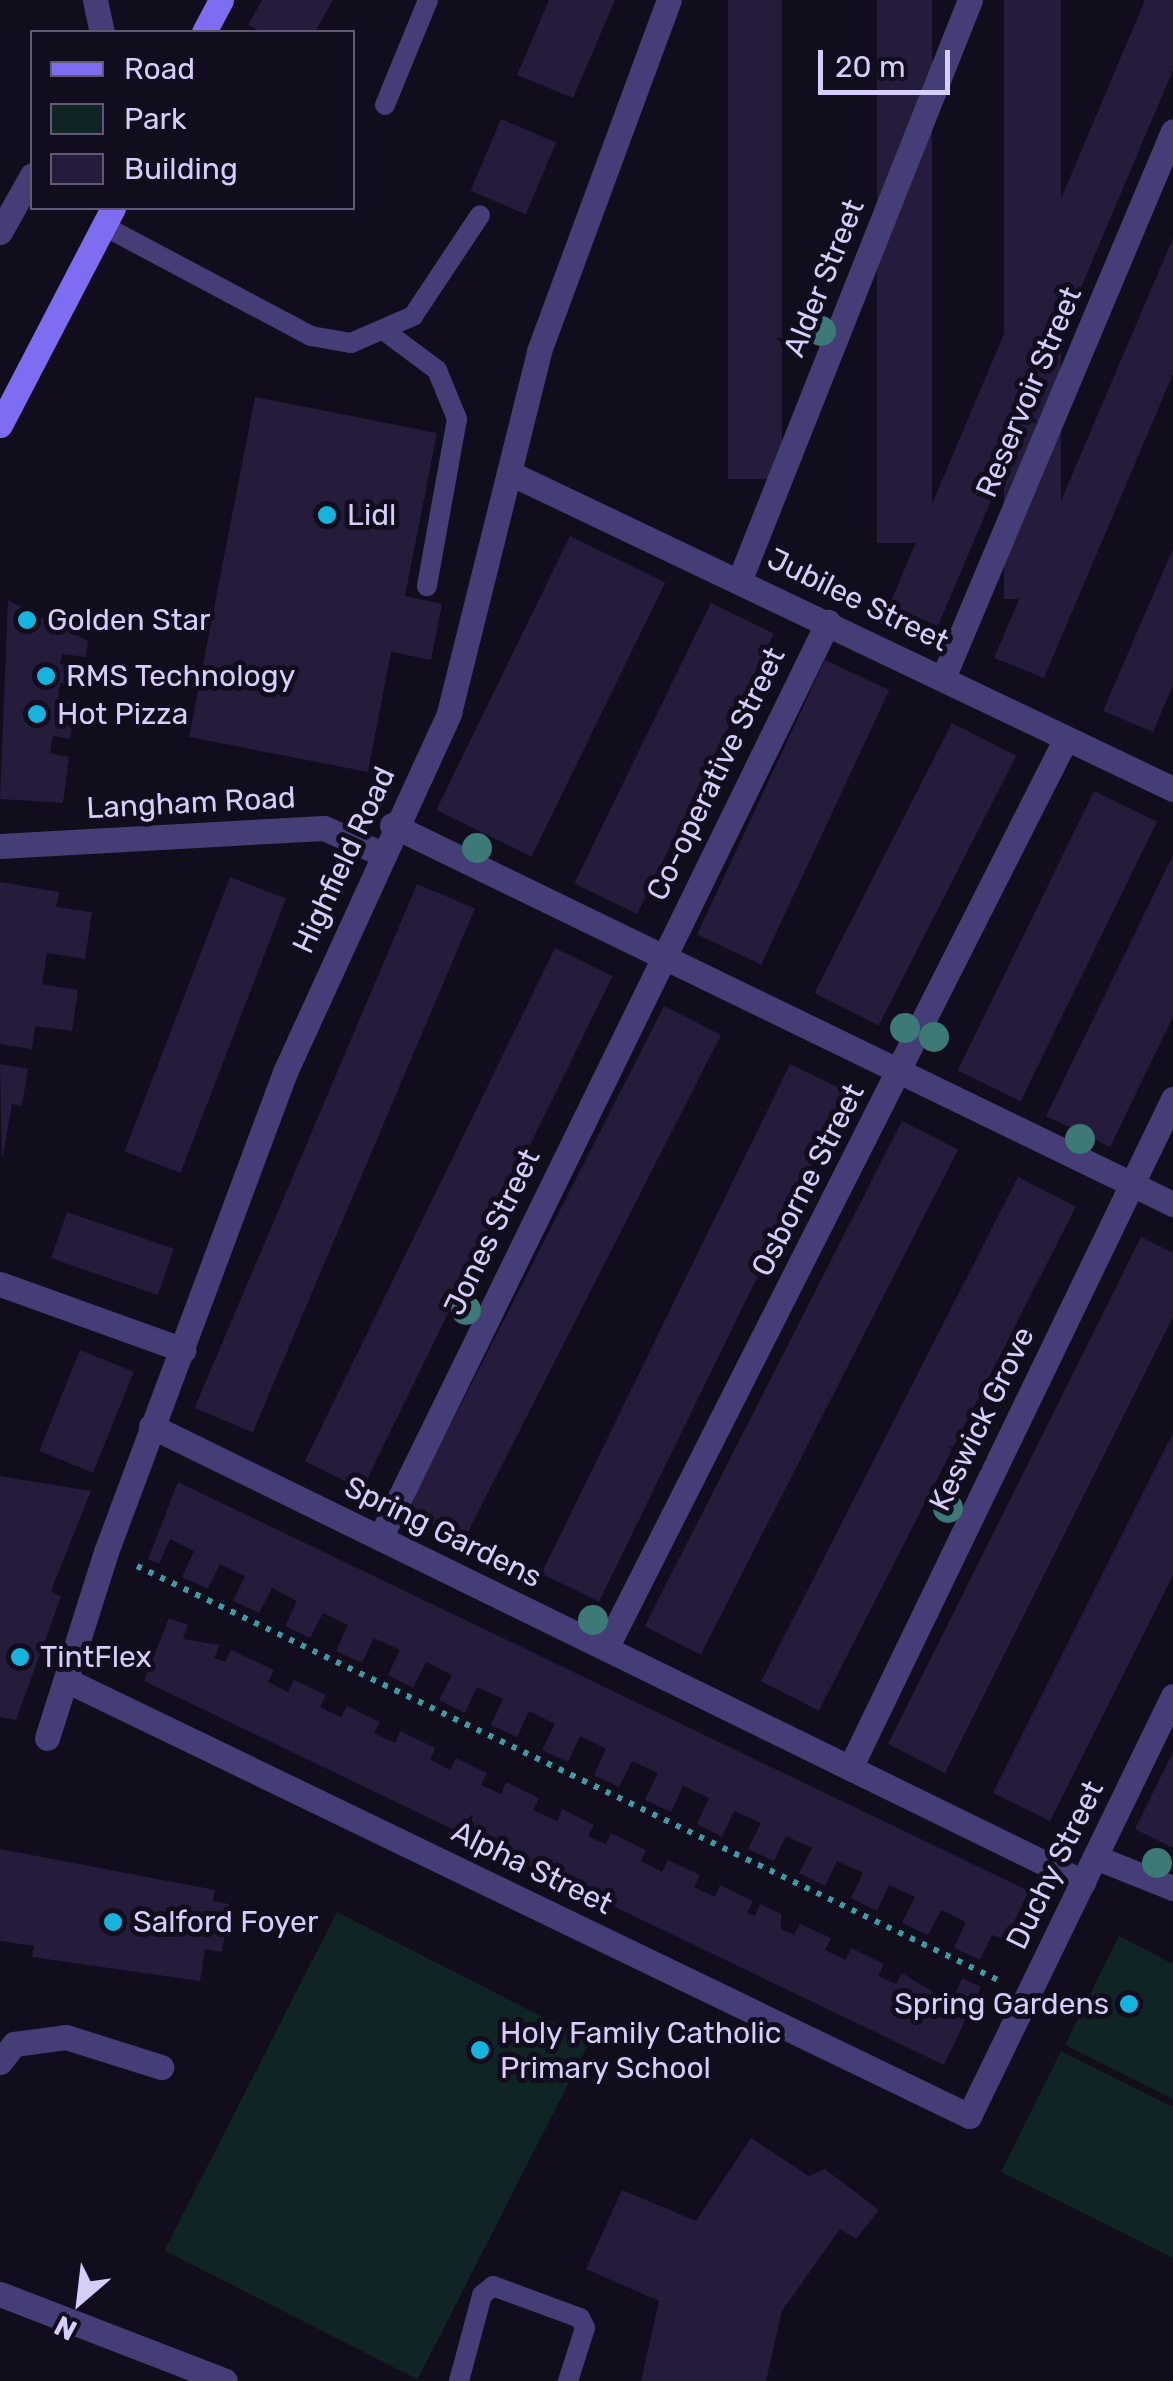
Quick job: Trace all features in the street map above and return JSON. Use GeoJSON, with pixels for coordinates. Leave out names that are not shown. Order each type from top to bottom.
{"type":"FeatureCollection","features":[{"type":"Feature","properties":{"kind":"street"},"geometry":{"type":"LineString","coordinates":[[94,0],[102,30]]}},
{"type":"Feature","properties":{"kind":"street"},"geometry":{"type":"LineString","coordinates":[[205,30],[221,0]]}},
{"type":"Feature","properties":{"kind":"street","name":"Highfield Road"},"geometry":{"type":"LineString","coordinates":[[47,1738],[106,1552],[285,1072],[392,826],[449,713],[512,474],[539,351],[669,0]]}},
{"type":"Feature","properties":{"kind":"street","name":"Alder Street"},"geometry":{"type":"LineString","coordinates":[[740,580],[970,0]]}},
{"type":"Feature","properties":{"kind":"street","name":"Reservoir Street"},"geometry":{"type":"LineString","coordinates":[[943,678],[1173,131]]}},
{"type":"Feature","properties":{"kind":"street"},"geometry":{"type":"LineString","coordinates":[[0,232],[30,179]]}},
{"type":"Feature","properties":{"kind":"street"},"geometry":{"type":"LineString","coordinates":[[3,414],[108,216]]}},
{"type":"Feature","properties":{"kind":"street","name":"Jubilee Street"},"geometry":{"type":"LineString","coordinates":[[512,474],[828,622],[1065,740],[1170,777]]}},
{"type":"Feature","properties":{"kind":"street","name":"Co-operative Street"},"geometry":{"type":"LineString","coordinates":[[663,954],[828,622]]}},
{"type":"Feature","properties":{"kind":"street","name":"Osborne Street"},"geometry":{"type":"LineString","coordinates":[[606,1648],[1065,740]]}},
{"type":"Feature","properties":{"kind":"street"},"geometry":{"type":"LineString","coordinates":[[392,826],[1173,1204]]}},
{"type":"Feature","properties":{"kind":"street","name":"Langham Road"},"geometry":{"type":"LineString","coordinates":[[0,846],[324,828],[380,853]]}},
{"type":"Feature","properties":{"kind":"street","name":"Jones Street"},"geometry":{"type":"LineString","coordinates":[[380,1538],[663,954]]}},
{"type":"Feature","properties":{"kind":"street","name":"Keswick Grove"},"geometry":{"type":"LineString","coordinates":[[850,1768],[1173,1099]]}},
{"type":"Feature","properties":{"kind":"street"},"geometry":{"type":"LineString","coordinates":[[0,1284],[183,1350]]}},
{"type":"Feature","properties":{"kind":"street","name":"Spring Gardens"},"geometry":{"type":"LineString","coordinates":[[152,1426],[1082,1882]]}},
{"type":"Feature","properties":{"kind":"street","name":"Alpha Street"},"geometry":{"type":"LineString","coordinates":[[66,1680],[969,2116]]}},
{"type":"Feature","properties":{"kind":"street","name":"Duchy Street"},"geometry":{"type":"LineString","coordinates":[[969,2116],[1173,1696]]}},
{"type":"Feature","properties":{"kind":"street"},"geometry":{"type":"LineString","coordinates":[[1094,1857],[1173,1888]]}},
{"type":"Feature","properties":{"kind":"street"},"geometry":{"type":"LineString","coordinates":[[0,2062],[14,2044],[66,2038],[161,2067]]}},
{"type":"Feature","properties":{"kind":"street"},"geometry":{"type":"LineString","coordinates":[[0,2294],[225,2381]]}},
{"type":"Feature","properties":{"kind":"lane"},"geometry":{"type":"LineString","coordinates":[[386,104],[428,0]]}},
{"type":"Feature","properties":{"kind":"lane"},"geometry":{"type":"LineString","coordinates":[[108,216],[310,336],[351,343],[386,332],[440,282],[480,215]]}},
{"type":"Feature","properties":{"kind":"lane"},"geometry":{"type":"LineString","coordinates":[[386,332],[437,370],[458,419],[427,586]]}},
{"type":"Feature","properties":{"kind":"lane"},"geometry":{"type":"LineString","coordinates":[[459,2381],[482,2294],[494,2286],[580,2318],[585,2328],[568,2381]]}},
{"type":"Feature","properties":{"kind":"path"},"geometry":{"type":"LineString","coordinates":[[106,1552],[1028,1994]]}},
{"type":"Feature","properties":{"kind":"green space"},"geometry":{"type":"Polygon","coordinates":[[[337,1912],[590,2041],[418,2380],[164,2251],[337,1912]]]}},
{"type":"Feature","properties":{"kind":"green space","name":"Spring Gardens"},"geometry":{"type":"Polygon","coordinates":[[[1119,1936],[1173,1964],[1173,2099],[1065,2045],[1119,1936]]]}},
{"type":"Feature","properties":{"kind":"green space"},"geometry":{"type":"Polygon","coordinates":[[[1061,2051],[1173,2107],[1173,2258],[1001,2172],[1061,2051]]]}},
{"type":"Feature","properties":{"kind":"building"},"geometry":{"type":"Polygon","coordinates":[[[262,0],[333,0],[316,30],[257,30],[248,25],[262,0]]]}},
{"type":"Feature","properties":{"kind":"building"},"geometry":{"type":"Polygon","coordinates":[[[549,0],[615,0],[573,98],[517,75],[549,0]]]}},
{"type":"Feature","properties":{"kind":"building"},"geometry":{"type":"Polygon","coordinates":[[[728,0],[782,0],[782,479],[728,479],[728,0]]]}},
{"type":"Feature","properties":{"kind":"building"},"geometry":{"type":"Polygon","coordinates":[[[877,0],[932,0],[932,543],[877,543],[877,0]]]}},
{"type":"Feature","properties":{"kind":"building"},"geometry":{"type":"Polygon","coordinates":[[[1004,0],[1061,0],[1061,599],[1004,599],[1004,0]]]}},
{"type":"Feature","properties":{"kind":"building"},"geometry":{"type":"Polygon","coordinates":[[[1145,0],[1173,0],[1173,70],[938,626],[889,606],[1145,0]]]}},
{"type":"Feature","properties":{"kind":"building"},"geometry":{"type":"Polygon","coordinates":[[[501,119],[556,142],[526,214],[471,191],[501,119]]]}},
{"type":"Feature","properties":{"kind":"building"},"geometry":{"type":"Polygon","coordinates":[[[1173,238],[1173,374],[1044,678],[994,658],[1173,238]]]}},
{"type":"Feature","properties":{"kind":"building","name":"Lidl"},"geometry":{"type":"Polygon","coordinates":[[[255,397],[437,433],[405,596],[442,604],[431,660],[391,652],[368,772],[189,737],[255,397]]]}},
{"type":"Feature","properties":{"kind":"building"},"geometry":{"type":"Polygon","coordinates":[[[570,536],[665,582],[532,857],[436,810],[570,536]]]}},
{"type":"Feature","properties":{"kind":"building"},"geometry":{"type":"Polygon","coordinates":[[[1173,549],[1173,685],[1153,732],[1103,711],[1173,549]]]}},
{"type":"Feature","properties":{"kind":"building"},"geometry":{"type":"Polygon","coordinates":[[[8,600],[88,641],[86,657],[62,654],[60,664],[93,669],[90,689],[60,683],[58,698],[77,703],[70,739],[53,736],[50,753],[69,757],[63,803],[0,799],[8,600]]]}},
{"type":"Feature","properties":{"kind":"building"},"geometry":{"type":"Polygon","coordinates":[[[711,603],[774,634],[637,914],[574,883],[711,603]]]}},
{"type":"Feature","properties":{"kind":"building"},"geometry":{"type":"Polygon","coordinates":[[[825,660],[889,690],[761,965],[697,935],[825,660]]]}},
{"type":"Feature","properties":{"kind":"building"},"geometry":{"type":"Polygon","coordinates":[[[952,723],[1016,756],[879,1026],[814,993],[952,723]]]}},
{"type":"Feature","properties":{"kind":"building"},"geometry":{"type":"Polygon","coordinates":[[[1094,791],[1157,822],[1021,1101],[958,1071],[1094,791]]]}},
{"type":"Feature","properties":{"kind":"building"},"geometry":{"type":"Polygon","coordinates":[[[1173,855],[1173,1017],[1110,1147],[1046,1116],[1173,855]]]}},
{"type":"Feature","properties":{"kind":"building"},"geometry":{"type":"Polygon","coordinates":[[[230,877],[286,899],[181,1173],[125,1151],[230,877]]]}},
{"type":"Feature","properties":{"kind":"building"},"geometry":{"type":"Polygon","coordinates":[[[0,882],[59,892],[56,907],[92,912],[85,959],[47,953],[42,984],[78,990],[72,1031],[35,1026],[32,1049],[0,1044],[0,882]]]}},
{"type":"Feature","properties":{"kind":"building"},"geometry":{"type":"Polygon","coordinates":[[[417,884],[475,909],[253,1432],[195,1408],[417,884]]]}},
{"type":"Feature","properties":{"kind":"building"},"geometry":{"type":"Polygon","coordinates":[[[555,948],[613,976],[362,1489],[305,1461],[555,948]]]}},
{"type":"Feature","properties":{"kind":"building"},"geometry":{"type":"Polygon","coordinates":[[[664,1006],[721,1035],[463,1541],[406,1512],[664,1006]]]}},
{"type":"Feature","properties":{"kind":"building"},"geometry":{"type":"Polygon","coordinates":[[[0,1064],[28,1069],[22,1106],[12,1104],[2,1162],[0,1064]]]}},
{"type":"Feature","properties":{"kind":"building"},"geometry":{"type":"Polygon","coordinates":[[[790,1064],[848,1092],[599,1602],[541,1574],[790,1064]]]}},
{"type":"Feature","properties":{"kind":"building"},"geometry":{"type":"Polygon","coordinates":[[[902,1121],[958,1150],[701,1655],[645,1626],[902,1121]]]}},
{"type":"Feature","properties":{"kind":"building"},"geometry":{"type":"Polygon","coordinates":[[[1018,1177],[1076,1207],[819,1711],[761,1681],[1018,1177]]]}},
{"type":"Feature","properties":{"kind":"building"},"geometry":{"type":"Polygon","coordinates":[[[67,1212],[174,1249],[158,1295],[51,1258],[67,1212]]]}},
{"type":"Feature","properties":{"kind":"building"},"geometry":{"type":"Polygon","coordinates":[[[1141,1237],[1173,1253],[1173,1317],[945,1773],[888,1744],[1141,1237]]]}},
{"type":"Feature","properties":{"kind":"building"},"geometry":{"type":"Polygon","coordinates":[[[80,1350],[134,1372],[93,1473],[39,1451],[80,1350]]]}},
{"type":"Feature","properties":{"kind":"building"},"geometry":{"type":"Polygon","coordinates":[[[1173,1433],[1173,1575],[1050,1821],[993,1793],[1173,1433]]]}},
{"type":"Feature","properties":{"kind":"building","name":"TintFlex"},"geometry":{"type":"Polygon","coordinates":[[[0,1476],[91,1491],[51,1591],[61,1597],[16,1720],[0,1717],[0,1476]]]}},
{"type":"Feature","properties":{"kind":"building"},"geometry":{"type":"Polygon","coordinates":[[[178,1482],[1029,1891],[1005,1940],[992,1935],[980,1960],[954,1948],[966,1922],[954,1916],[941,1910],[928,1935],[902,1923],[915,1897],[889,1885],[877,1911],[851,1898],[863,1873],[837,1861],[825,1886],[799,1873],[812,1848],[786,1836],[774,1861],[748,1849],[761,1823],[734,1811],[722,1837],[697,1824],[709,1798],[683,1786],[671,1812],[645,1800],[658,1773],[632,1761],[619,1787],[594,1775],[606,1749],[593,1742],[580,1736],[568,1762],[542,1750],[555,1724],[529,1711],[517,1737],[491,1725],[503,1699],[477,1687],[465,1713],[439,1700],[452,1675],[426,1662],[413,1688],[388,1675],[400,1650],[374,1638],[362,1663],[336,1651],[348,1625],[323,1613],[310,1638],[285,1626],[297,1601],[272,1588],[259,1613],[233,1601],[245,1576],[220,1564],[208,1589],[182,1577],[194,1551],[170,1539],[159,1564],[148,1559],[178,1482]]]}},
{"type":"Feature","properties":{"kind":"building"},"geometry":{"type":"Polygon","coordinates":[[[169,1618],[188,1625],[183,1639],[220,1645],[214,1658],[225,1662],[231,1650],[274,1670],[268,1682],[288,1692],[294,1680],[326,1695],[320,1707],[341,1717],[347,1706],[380,1722],[374,1733],[384,1738],[395,1743],[400,1731],[435,1748],[430,1760],[450,1770],[456,1758],[487,1773],[481,1785],[501,1794],[506,1782],[539,1798],[533,1810],[557,1821],[562,1809],[594,1825],[588,1836],[596,1840],[606,1844],[611,1833],[646,1850],[641,1861],[662,1872],[668,1860],[700,1875],[694,1887],[715,1897],[720,1885],[753,1901],[747,1913],[755,1916],[760,1904],[781,1914],[781,1929],[794,1935],[800,1924],[831,1938],[825,1950],[846,1960],[851,1948],[884,1964],[878,1976],[896,1984],[902,1973],[951,2003],[962,1978],[981,1987],[944,2065],[144,1681],[169,1618]]]}},
{"type":"Feature","properties":{"kind":"building"},"geometry":{"type":"Polygon","coordinates":[[[1173,1752],[1173,1848],[1135,1829],[1173,1752]]]}},
{"type":"Feature","properties":{"kind":"building","name":"Salford Foyer"},"geometry":{"type":"Polygon","coordinates":[[[0,1849],[215,1890],[213,1901],[229,1904],[222,1952],[205,1949],[200,1981],[32,1957],[34,1946],[0,1941],[0,1849]]]}},
{"type":"Feature","properties":{"kind":"building"},"geometry":{"type":"Polygon","coordinates":[[[751,2138],[809,2176],[825,2169],[879,2210],[856,2239],[840,2229],[782,2311],[766,2381],[641,2381],[659,2301],[586,2269],[622,2190],[696,2221],[751,2138]]]}},
{"type":"Feature","properties":{"kind":"place","name":"Lidl"},"geometry":{"type":"Point","coordinates":[327,515]}},
{"type":"Feature","properties":{"kind":"place","name":"Golden Star"},"geometry":{"type":"Point","coordinates":[27,620]}},
{"type":"Feature","properties":{"kind":"place","name":"RMS Technology"},"geometry":{"type":"Point","coordinates":[46,676]}},
{"type":"Feature","properties":{"kind":"place","name":"Hot Pizza"},"geometry":{"type":"Point","coordinates":[37,714]}},
{"type":"Feature","properties":{"kind":"place","name":"TintFlex"},"geometry":{"type":"Point","coordinates":[20,1657]}},
{"type":"Feature","properties":{"kind":"place","name":"Salford Foyer"},"geometry":{"type":"Point","coordinates":[113,1922]}},
{"type":"Feature","properties":{"kind":"place","name":"Spring Gardens"},"geometry":{"type":"Point","coordinates":[1129,2004]}},
{"type":"Feature","properties":{"kind":"place","name":"Holy Family Catholic Primary School"},"geometry":{"type":"Point","coordinates":[480,2050]}}]}
